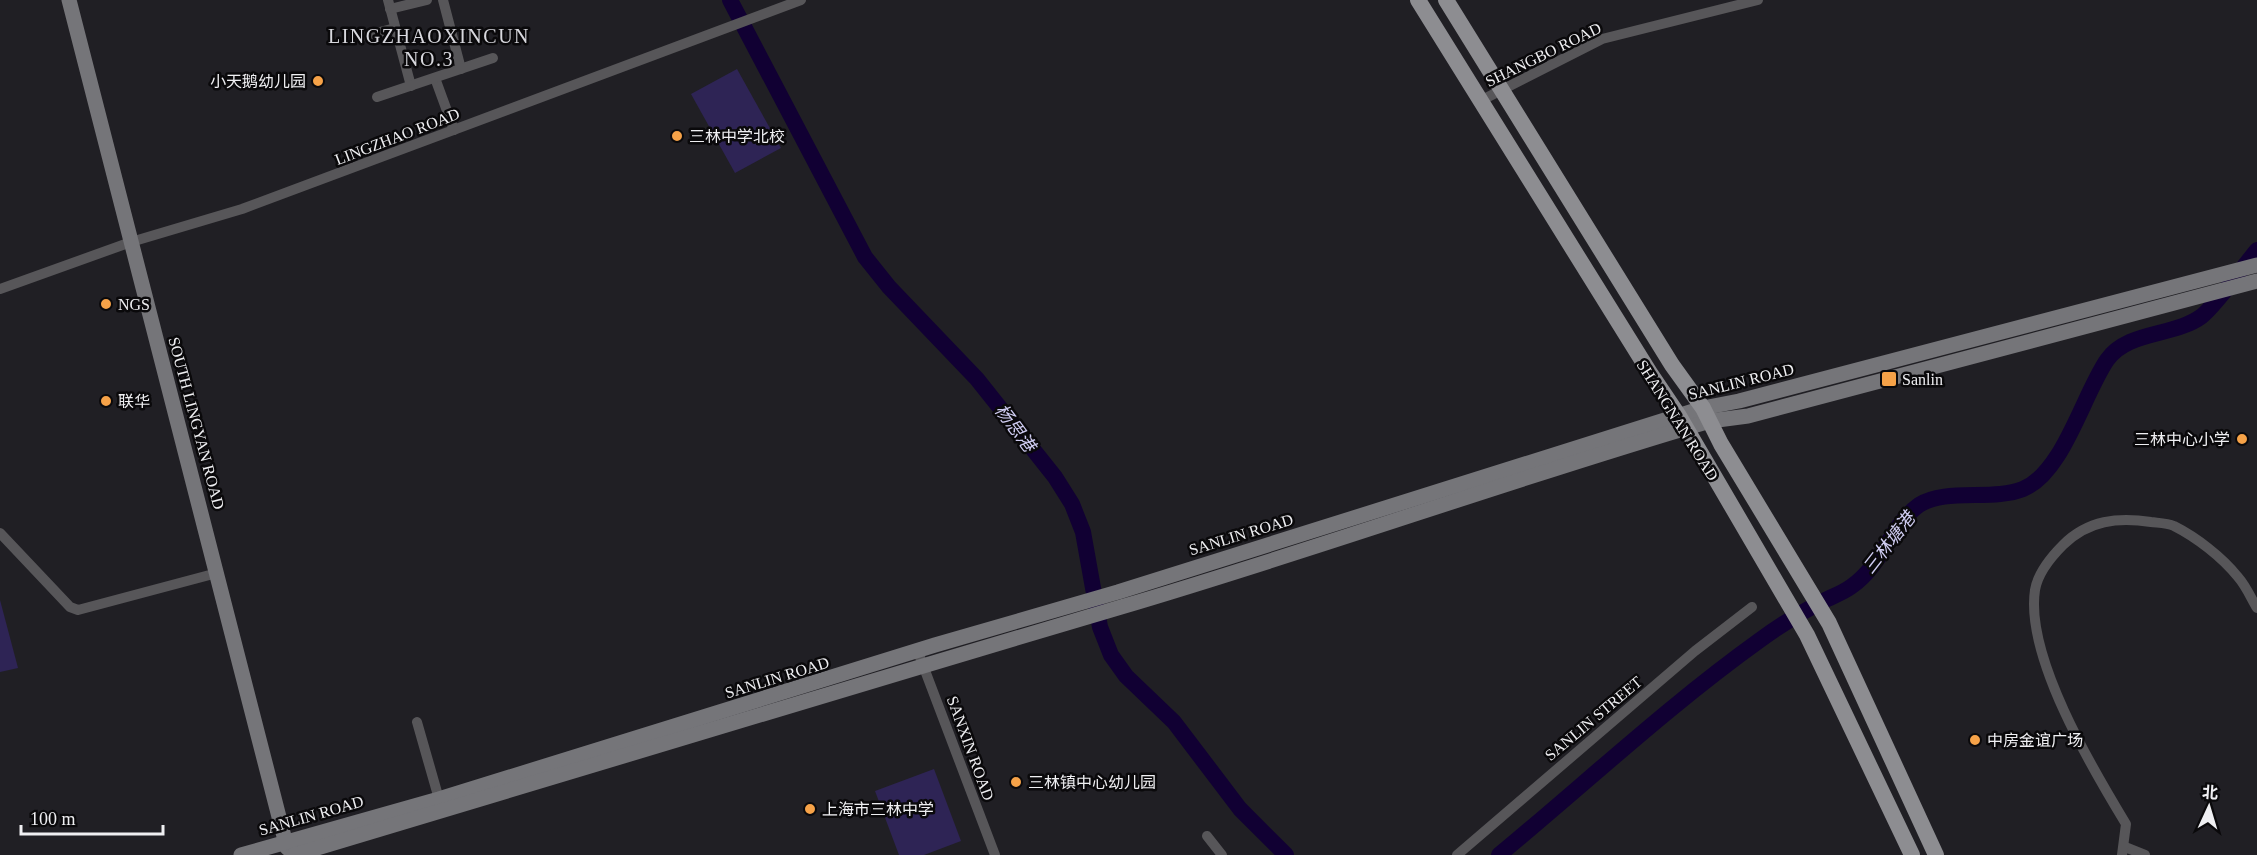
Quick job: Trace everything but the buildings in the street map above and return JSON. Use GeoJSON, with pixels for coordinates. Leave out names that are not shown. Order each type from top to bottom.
{"type":"FeatureCollection","features":[{"type":"Feature","properties":{"kind":"main road","name":"SOUTH LINGYAN ROAD"},"geometry":{"type":"LineString","coordinates":[[69,0],[287,848]]}},
{"type":"Feature","properties":{"kind":"main road","name":"SHANGNAN ROAD"},"geometry":{"type":"LineString","coordinates":[[1418,0],[1682,422],[1807,635],[1912,855]]}},
{"type":"Feature","properties":{"kind":"main road","name":"SHANGNAN ROAD"},"geometry":{"type":"LineString","coordinates":[[1446,0],[1500,91],[1672,365],[1706,415],[1829,623],[1936,855]]}},
{"type":"Feature","properties":{"kind":"main road","name":"SANLIN ROAD"},"geometry":{"type":"LineString","coordinates":[[241,855],[287,848],[439,799],[921,658],[1079,619],[1120,599],[1706,415],[1739,401],[2257,265]]}},
{"type":"Feature","properties":{"kind":"main road","name":"SANLIN ROAD"},"geometry":{"type":"LineString","coordinates":[[1706,415],[1748,416],[2257,281]]}},
{"type":"Feature","properties":{"kind":"main road","name":"SANLIN ROAD"},"geometry":{"type":"LineString","coordinates":[[294,855],[781,710],[1077,603],[1120,599]]}},
{"type":"Feature","properties":{"kind":"street"},"geometry":{"type":"LineString","coordinates":[[411,86],[389,5],[428,0]]}},
{"type":"Feature","properties":{"kind":"street"},"geometry":{"type":"LineString","coordinates":[[443,0],[461,69]]}},
{"type":"Feature","properties":{"kind":"street","name":"LINGZHAO ROAD"},"geometry":{"type":"LineString","coordinates":[[0,289],[131,242],[242,209],[801,0]]}},
{"type":"Feature","properties":{"kind":"street","name":"SHANGBO ROAD"},"geometry":{"type":"LineString","coordinates":[[1480,101],[1602,39],[1758,0]]}},
{"type":"Feature","properties":{"kind":"street"},"geometry":{"type":"LineString","coordinates":[[361,37],[395,28]]}},
{"type":"Feature","properties":{"kind":"street"},"geometry":{"type":"LineString","coordinates":[[377,97],[493,58]]}},
{"type":"Feature","properties":{"kind":"street"},"geometry":{"type":"LineString","coordinates":[[435,78],[454,130]]}},
{"type":"Feature","properties":{"kind":"street"},"geometry":{"type":"LineString","coordinates":[[2145,855],[2123,851],[2126,824],[2091,767],[2041,652],[2034,627],[2035,589],[2046,562],[2074,534],[2101,521],[2131,519],[2172,525],[2204,545],[2238,577],[2257,608]]}},
{"type":"Feature","properties":{"kind":"street"},"geometry":{"type":"LineString","coordinates":[[0,533],[70,607],[78,610],[217,573]]}},
{"type":"Feature","properties":{"kind":"street","name":"SANLIN STREET"},"geometry":{"type":"LineString","coordinates":[[1457,855],[1686,658],[1752,608]]}},
{"type":"Feature","properties":{"kind":"street","name":"SANXIN ROAD"},"geometry":{"type":"LineString","coordinates":[[921,658],[995,855]]}},
{"type":"Feature","properties":{"kind":"street"},"geometry":{"type":"LineString","coordinates":[[417,722],[439,799]]}},
{"type":"Feature","properties":{"kind":"street"},"geometry":{"type":"LineString","coordinates":[[1207,836],[1221,855]]}},
{"type":"Feature","properties":{"kind":"shaded area"},"geometry":{"type":"Polygon","coordinates":[[[737,69],[781,148],[735,173],[691,94],[737,69]]]}},
{"type":"Feature","properties":{"kind":"shaded area"},"geometry":{"type":"Polygon","coordinates":[[[0,600],[18,668],[0,672],[0,600]]]}},
{"type":"Feature","properties":{"kind":"shaded area"},"geometry":{"type":"Polygon","coordinates":[[[934,769],[961,841],[924,855],[899,855],[875,791],[934,769]]]}},
{"type":"Feature","properties":{"kind":"waterway","name":"杨思港"},"geometry":{"type":"LineString","coordinates":[[730,0],[865,257],[889,287],[977,379],[1055,477],[1072,504],[1083,532],[1100,627],[1111,655],[1126,676],[1174,722],[1240,809],[1286,855]]}},
{"type":"Feature","properties":{"kind":"waterway","name":"三林塘港"},"geometry":{"type":"LineString","coordinates":[[1499,855],[1726,665],[1790,620],[1841,593],[1863,577],[1901,523],[1919,505],[1942,497],[2011,492],[2023,489],[2037,480],[2050,467],[2061,450],[2098,375],[2116,350],[2139,338],[2178,328],[2202,316],[2257,250]]}},
{"type":"Feature","properties":{"kind":"place","name":"小天鹅幼儿园"},"geometry":{"type":"Point","coordinates":[318,81]}},
{"type":"Feature","properties":{"kind":"place","name":"三林中学北校"},"geometry":{"type":"Point","coordinates":[677,136]}},
{"type":"Feature","properties":{"kind":"place","name":"NGS"},"geometry":{"type":"Point","coordinates":[106,304]}},
{"type":"Feature","properties":{"kind":"place","name":"Sanlin"},"geometry":{"type":"Point","coordinates":[1889,379]}},
{"type":"Feature","properties":{"kind":"place","name":"联华"},"geometry":{"type":"Point","coordinates":[106,401]}},
{"type":"Feature","properties":{"kind":"place","name":"三林中心小学"},"geometry":{"type":"Point","coordinates":[2242,439]}},
{"type":"Feature","properties":{"kind":"place","name":"中房金谊广场"},"geometry":{"type":"Point","coordinates":[1975,740]}},
{"type":"Feature","properties":{"kind":"place","name":"三林镇中心幼儿园"},"geometry":{"type":"Point","coordinates":[1016,782]}},
{"type":"Feature","properties":{"kind":"place","name":"上海市三林中学"},"geometry":{"type":"Point","coordinates":[810,809]}},
{"type":"Feature","properties":{"kind":"district","name":"LINGZHAOXINCUN NO.3"},"geometry":{"type":"Point","coordinates":[429,48]}}]}
